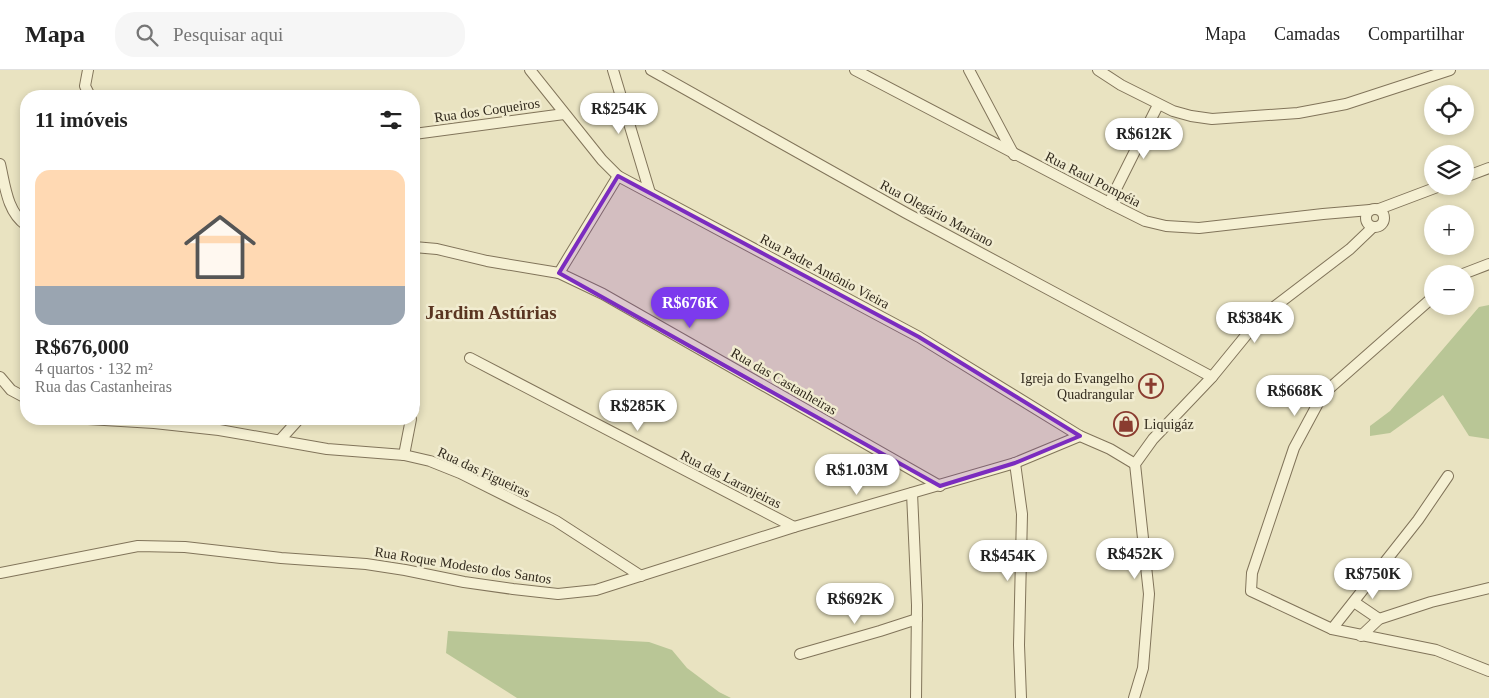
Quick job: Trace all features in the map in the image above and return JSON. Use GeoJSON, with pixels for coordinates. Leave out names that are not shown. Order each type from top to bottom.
{"type":"FeatureCollection","features":[{"type":"Feature","properties":{"kind":"street"},"geometry":{"type":"LineString","coordinates":[[87,90],[85,86],[88,70]]}},
{"type":"Feature","properties":{"kind":"street","name":"Rua Padre Antônio Vieira"},"geometry":{"type":"LineString","coordinates":[[530,70],[602,160],[618,176],[919,338],[1080,436],[1110,448],[1135,464]]}},
{"type":"Feature","properties":{"kind":"street"},"geometry":{"type":"LineString","coordinates":[[613,70],[650,193]]}},
{"type":"Feature","properties":{"kind":"street","name":"Rua Olegário Mariano"},"geometry":{"type":"LineString","coordinates":[[651,70],[906,213],[1212,377]]}},
{"type":"Feature","properties":{"kind":"street","name":"Rua Raul Pompéia"},"geometry":{"type":"LineString","coordinates":[[855,70],[1108,203],[1145,221],[1159,224],[1199,228],[1374,210],[1424,192]]}},
{"type":"Feature","properties":{"kind":"street"},"geometry":{"type":"LineString","coordinates":[[969,70],[1014,155]]}},
{"type":"Feature","properties":{"kind":"street"},"geometry":{"type":"LineString","coordinates":[[1098,70],[1158,105],[1191,116],[1212,119],[1298,113],[1346,104],[1450,70]]}},
{"type":"Feature","properties":{"kind":"street"},"geometry":{"type":"LineString","coordinates":[[1108,203],[1158,105]]}},
{"type":"Feature","properties":{"kind":"street","name":"Rua dos Coqueiros"},"geometry":{"type":"LineString","coordinates":[[420,133],[564,114]]}},
{"type":"Feature","properties":{"kind":"street"},"geometry":{"type":"LineString","coordinates":[[0,164],[8,200],[20,221]]}},
{"type":"Feature","properties":{"kind":"street"},"geometry":{"type":"LineString","coordinates":[[1474,174],[1489,168]]}},
{"type":"Feature","properties":{"kind":"street"},"geometry":{"type":"LineString","coordinates":[[559,273],[618,176]]}},
{"type":"Feature","properties":{"kind":"street"},"geometry":{"type":"LineString","coordinates":[[1134,698],[1143,668],[1149,594],[1135,464],[1153,439],[1212,377],[1261,317],[1350,249],[1373,227],[1379,226],[1384,222],[1383,213],[1374,210],[1366,215],[1367,221],[1373,227]]}},
{"type":"Feature","properties":{"kind":"street","name":"Rua das Castanheiras"},"geometry":{"type":"LineString","coordinates":[[420,247],[437,248],[488,261],[559,273],[603,294],[940,486]]}},
{"type":"Feature","properties":{"kind":"street"},"geometry":{"type":"LineString","coordinates":[[1474,270],[1489,264]]}},
{"type":"Feature","properties":{"kind":"street"},"geometry":{"type":"LineString","coordinates":[[1424,305],[1323,394],[1294,448],[1252,573],[1251,590],[1332,629],[1436,650],[1489,671]]}},
{"type":"Feature","properties":{"kind":"street","name":"Rua das Laranjeiras"},"geometry":{"type":"LineString","coordinates":[[470,358],[794,527]]}},
{"type":"Feature","properties":{"kind":"street"},"geometry":{"type":"LineString","coordinates":[[0,378],[11,390],[20,395]]}},
{"type":"Feature","properties":{"kind":"street","name":"Rua das Figueiras"},"geometry":{"type":"LineString","coordinates":[[186,425],[327,449],[404,455],[430,461],[460,473],[556,522],[641,576]]}},
{"type":"Feature","properties":{"kind":"street"},"geometry":{"type":"LineString","coordinates":[[280,440],[294,425]]}},
{"type":"Feature","properties":{"kind":"street"},"geometry":{"type":"LineString","coordinates":[[404,455],[410,425]]}},
{"type":"Feature","properties":{"kind":"street","name":"Rua Roque Modesto dos Santos"},"geometry":{"type":"LineString","coordinates":[[0,573],[138,546],[185,547],[281,558],[366,564],[464,582],[558,594],[596,590],[794,527],[1016,463],[1080,436]]}},
{"type":"Feature","properties":{"kind":"street"},"geometry":{"type":"LineString","coordinates":[[1016,463],[1022,514],[1019,645],[1021,698]]}},
{"type":"Feature","properties":{"kind":"street"},"geometry":{"type":"LineString","coordinates":[[1332,629],[1418,520],[1448,476]]}},
{"type":"Feature","properties":{"kind":"street"},"geometry":{"type":"LineString","coordinates":[[912,493],[917,619],[916,698]]}},
{"type":"Feature","properties":{"kind":"street"},"geometry":{"type":"LineString","coordinates":[[1361,636],[1379,619],[1431,602],[1489,588]]}},
{"type":"Feature","properties":{"kind":"street"},"geometry":{"type":"LineString","coordinates":[[1354,602],[1379,619]]}},
{"type":"Feature","properties":{"kind":"street"},"geometry":{"type":"LineString","coordinates":[[800,654],[917,619]]}},
{"type":"Feature","properties":{"kind":"highlighted area"},"geometry":{"type":"Polygon","coordinates":[[[618,176],[919,337],[1080,436],[1015,463],[940,486],[559,273],[618,176]]]}},
{"type":"Feature","properties":{"kind":"green space"},"geometry":{"type":"Polygon","coordinates":[[[1489,305],[1489,439],[1469,436],[1443,395],[1390,433],[1370,436],[1370,426],[1390,411],[1479,307],[1489,305]]]}},
{"type":"Feature","properties":{"kind":"green space"},"geometry":{"type":"Polygon","coordinates":[[[448,631],[649,642],[672,650],[687,668],[719,692],[731,698],[517,698],[446,653],[448,631]]]}},
{"type":"Feature","properties":{"kind":"place","name":"Igreja do Evangelho Quadrangular"},"geometry":{"type":"Point","coordinates":[1151,386]}},
{"type":"Feature","properties":{"kind":"place","name":"Liquigáz"},"geometry":{"type":"Point","coordinates":[1126,424]}},
{"type":"Feature","properties":{"kind":"district","name":"Jardim Astúrias"},"geometry":{"type":"Point","coordinates":[491,312]}}]}
